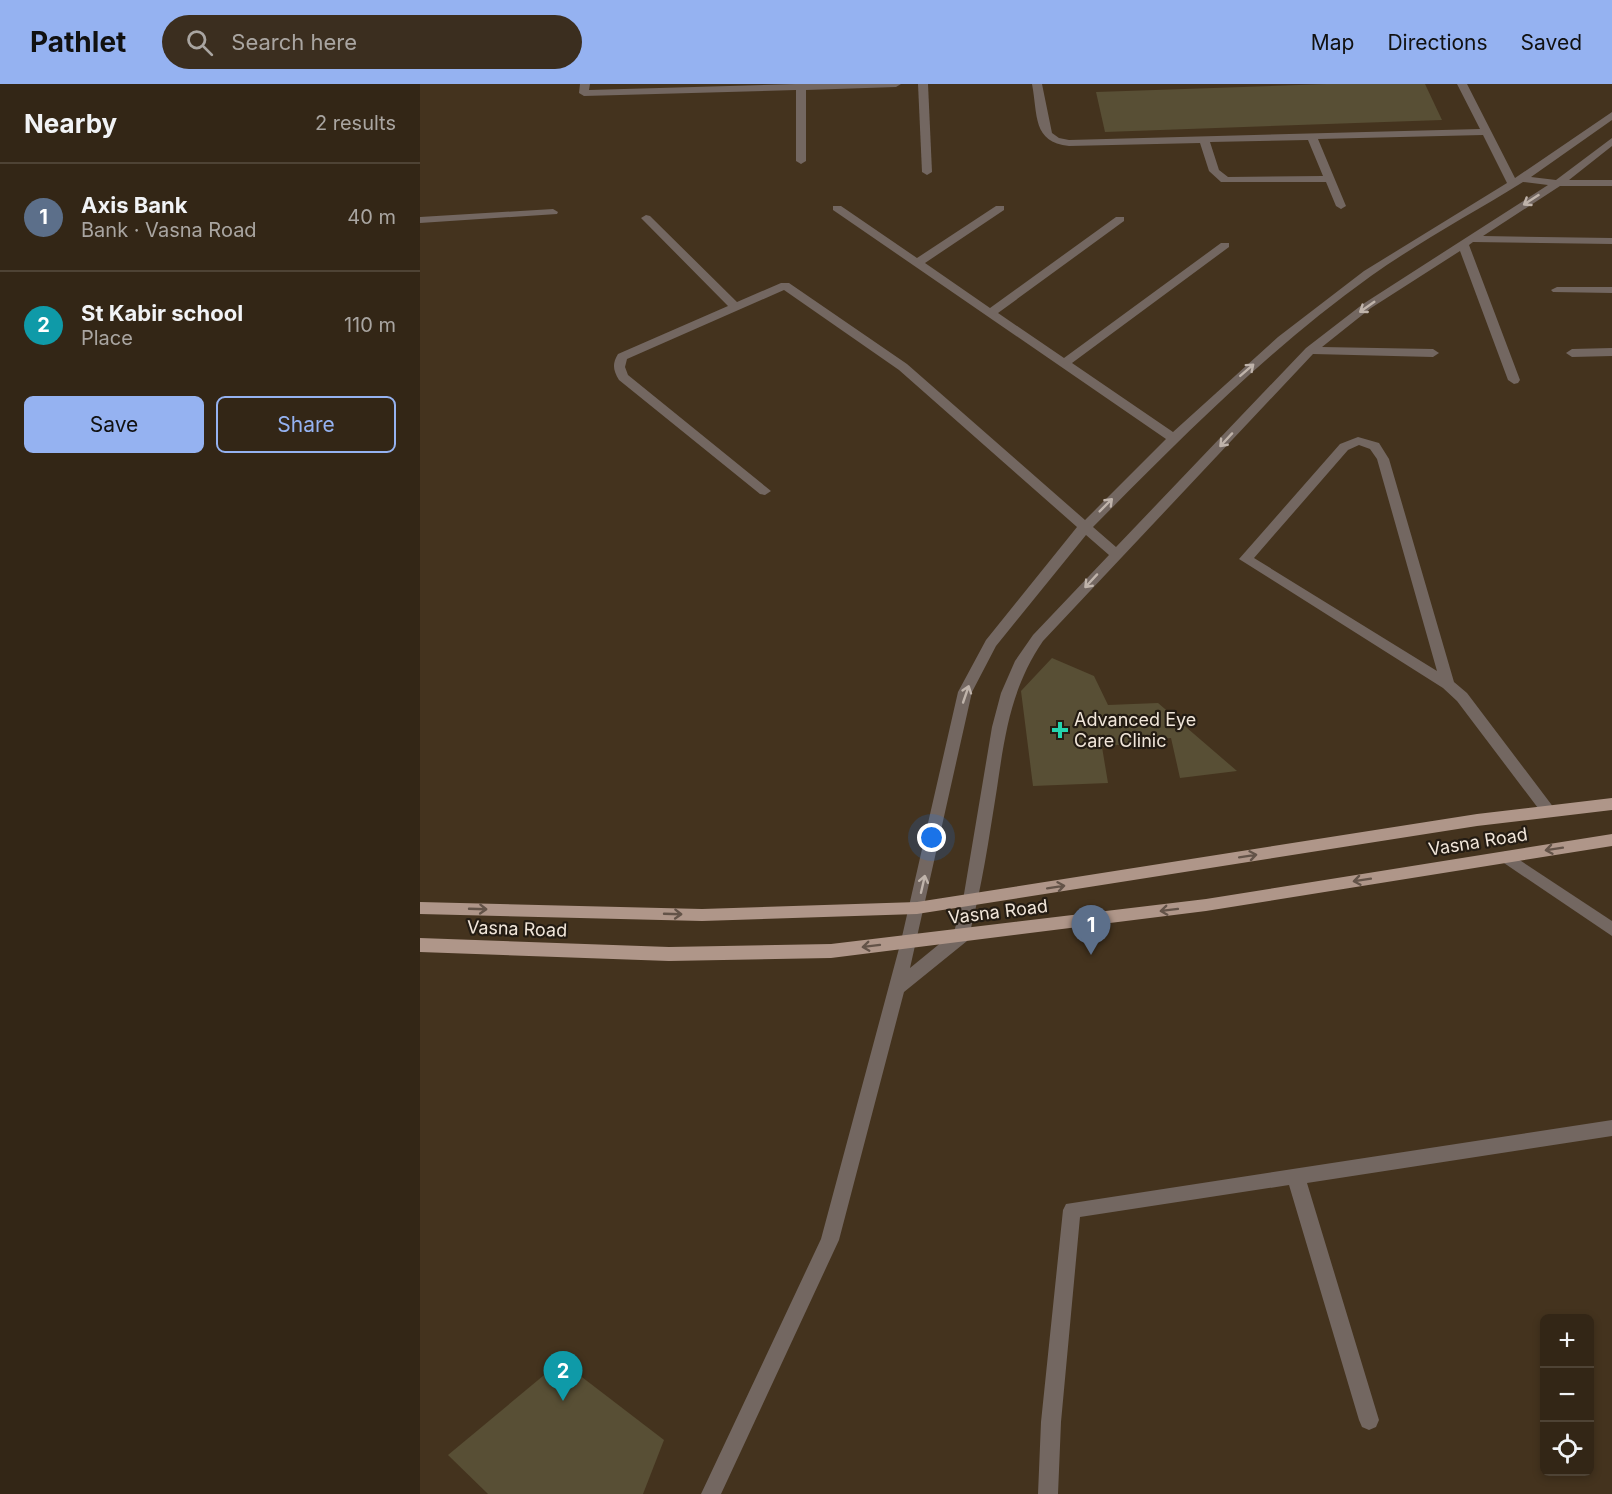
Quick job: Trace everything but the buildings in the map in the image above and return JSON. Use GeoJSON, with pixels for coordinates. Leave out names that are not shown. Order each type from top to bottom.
{"type":"FeatureCollection","features":[{"type":"Feature","properties":{"kind":"main road","name":"Vasna Road"},"geometry":{"type":"LineString","coordinates":[[420,908],[702,915],[917,909],[1453,824],[1612,804]]}},
{"type":"Feature","properties":{"kind":"main road","name":"Vasna Road"},"geometry":{"type":"LineString","coordinates":[[420,945],[669,954],[831,951],[1206,905],[1612,840]]}},
{"type":"Feature","properties":{"kind":"street"},"geometry":{"type":"LineString","coordinates":[[585,84],[584,93],[700,87],[896,84]]}},
{"type":"Feature","properties":{"kind":"street"},"geometry":{"type":"LineString","coordinates":[[923,84],[927,172]]}},
{"type":"Feature","properties":{"kind":"street"},"geometry":{"type":"LineString","coordinates":[[1037,84],[1048,137],[1069,143],[1486,132]]}},
{"type":"Feature","properties":{"kind":"street"},"geometry":{"type":"LineString","coordinates":[[1462,84],[1486,132],[1516,181]]}},
{"type":"Feature","properties":{"kind":"street"},"geometry":{"type":"LineString","coordinates":[[801,86],[801,161]]}},
{"type":"Feature","properties":{"kind":"street"},"geometry":{"type":"LineString","coordinates":[[711,1494],[830,1240],[917,909],[965,693],[991,643],[1084,528],[1173,438],[1282,339],[1368,273],[1516,181],[1612,115]]}},
{"type":"Feature","properties":{"kind":"street"},"geometry":{"type":"LineString","coordinates":[[1312,137],[1341,206]]}},
{"type":"Feature","properties":{"kind":"street"},"geometry":{"type":"LineString","coordinates":[[1204,140],[1214,171],[1225,180],[1330,179]]}},
{"type":"Feature","properties":{"kind":"street"},"geometry":{"type":"LineString","coordinates":[[897,988],[961,936],[971,900],[995,747],[1008,693],[1022,661],[1038,639],[1310,350],[1367,306],[1558,183],[1612,141]]}},
{"type":"Feature","properties":{"kind":"street"},"geometry":{"type":"LineString","coordinates":[[1516,181],[1612,183]]}},
{"type":"Feature","properties":{"kind":"street"},"geometry":{"type":"LineString","coordinates":[[837,208],[1173,438]]}},
{"type":"Feature","properties":{"kind":"street"},"geometry":{"type":"LineString","coordinates":[[917,263],[1000,208]]}},
{"type":"Feature","properties":{"kind":"street"},"geometry":{"type":"LineString","coordinates":[[420,220],[553,212]]}},
{"type":"Feature","properties":{"kind":"street"},"geometry":{"type":"LineString","coordinates":[[646,218],[736,307]]}},
{"type":"Feature","properties":{"kind":"street"},"geometry":{"type":"LineString","coordinates":[[990,313],[1120,219]]}},
{"type":"Feature","properties":{"kind":"street"},"geometry":{"type":"LineString","coordinates":[[1467,242],[1612,241]]}},
{"type":"Feature","properties":{"kind":"street"},"geometry":{"type":"LineString","coordinates":[[1467,242],[1514,380]]}},
{"type":"Feature","properties":{"kind":"street"},"geometry":{"type":"LineString","coordinates":[[1064,363],[1225,245]]}},
{"type":"Feature","properties":{"kind":"street"},"geometry":{"type":"LineString","coordinates":[[765,491],[623,377],[619,370],[622,357],[785,285],[903,368],[1116,554]]}},
{"type":"Feature","properties":{"kind":"street"},"geometry":{"type":"LineString","coordinates":[[1557,290],[1612,290]]}},
{"type":"Feature","properties":{"kind":"street"},"geometry":{"type":"LineString","coordinates":[[1310,350],[1433,353]]}},
{"type":"Feature","properties":{"kind":"street"},"geometry":{"type":"LineString","coordinates":[[1572,353],[1612,352]]}},
{"type":"Feature","properties":{"kind":"street"},"geometry":{"type":"LineString","coordinates":[[1448,684],[1383,459],[1375,446],[1358,441],[1344,447],[1246,559],[1448,684],[1462,697],[1548,812]]}},
{"type":"Feature","properties":{"kind":"street"},"geometry":{"type":"LineString","coordinates":[[1506,857],[1612,929]]}},
{"type":"Feature","properties":{"kind":"street"},"geometry":{"type":"LineString","coordinates":[[1048,1494],[1051,1422],[1072,1210],[1612,1128]]}},
{"type":"Feature","properties":{"kind":"street"},"geometry":{"type":"LineString","coordinates":[[1296,1177],[1369,1420]]}},
{"type":"Feature","properties":{"kind":"place","name":"Advanced Eye Care Clinic"},"geometry":{"type":"Point","coordinates":[1060,730]}},
{"type":"Feature","properties":{"kind":"place","name":"Axis Bank"},"geometry":{"type":"Point","coordinates":[1091,955]}},
{"type":"Feature","properties":{"kind":"place","name":"St Kabir school"},"geometry":{"type":"Point","coordinates":[563,1401]}}]}
